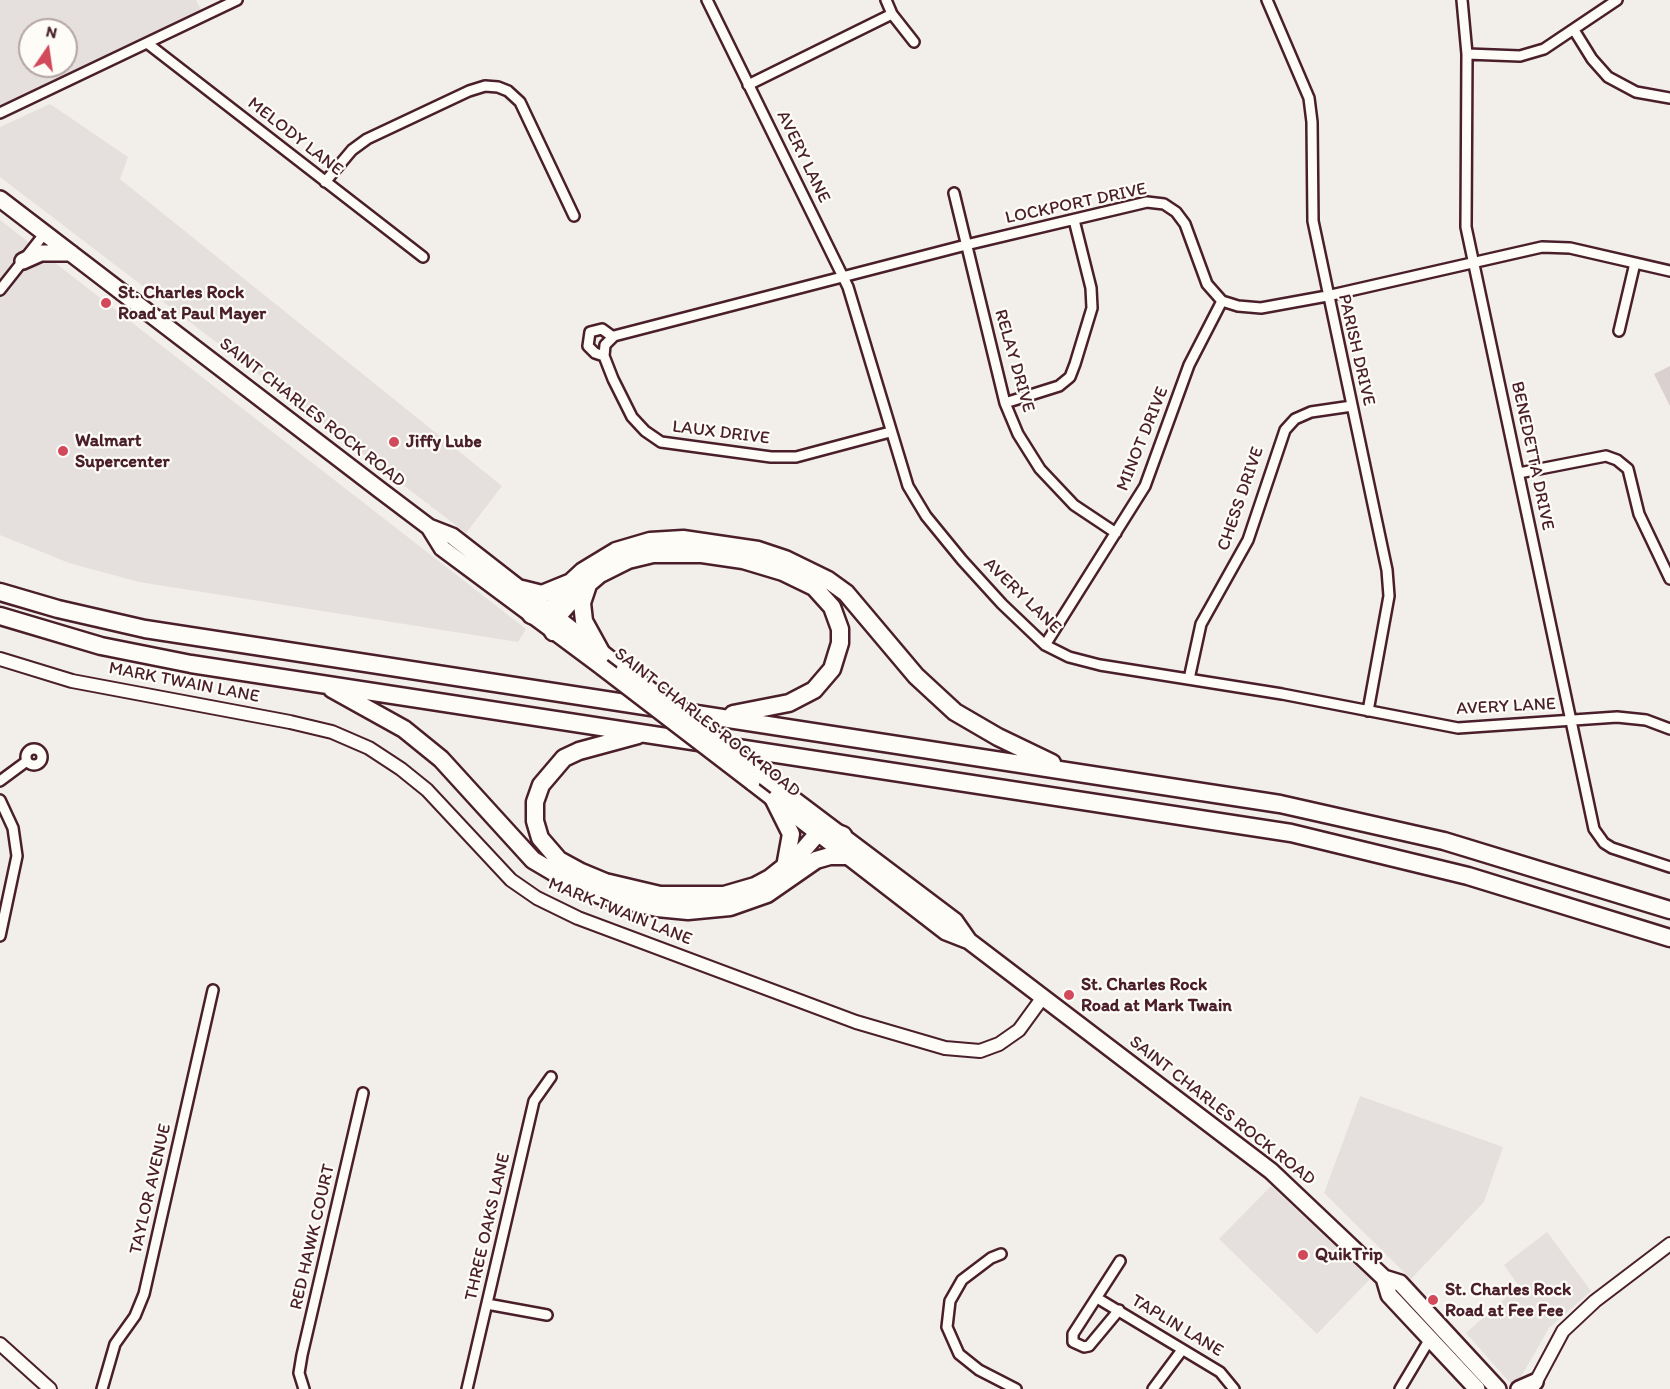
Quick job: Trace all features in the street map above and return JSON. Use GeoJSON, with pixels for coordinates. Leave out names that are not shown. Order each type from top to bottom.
{"type":"FeatureCollection","features":[{"type":"Feature","properties":{"kind":"highway"},"geometry":{"type":"LineString","coordinates":[[522,590],[542,594],[570,583],[583,571],[616,551],[657,540],[717,542],[785,559],[828,580],[846,593],[916,676],[955,712],[998,737],[1070,771]]}},
{"type":"Feature","properties":{"kind":"highway"},"geometry":{"type":"LineString","coordinates":[[552,620],[590,582],[613,566],[641,556],[683,552],[720,556],[762,565],[801,580],[824,596],[837,617],[840,643],[835,663],[824,681],[814,690],[789,703],[714,716]]}},
{"type":"Feature","properties":{"kind":"highway"},"geometry":{"type":"LineString","coordinates":[[590,582],[584,595],[582,611],[601,659]]}},
{"type":"Feature","properties":{"kind":"highway"},"geometry":{"type":"LineString","coordinates":[[552,620],[570,583]]}},
{"type":"Feature","properties":{"kind":"highway"},"geometry":{"type":"LineString","coordinates":[[0,592],[69,612],[145,629],[1280,804],[1399,830],[1528,865],[1670,910]]}},
{"type":"Feature","properties":{"kind":"highway"},"geometry":{"type":"LineString","coordinates":[[531,615],[552,620]]}},
{"type":"Feature","properties":{"kind":"highway"},"geometry":{"type":"LineString","coordinates":[[0,616],[57,634],[146,656],[1290,833],[1468,876],[1670,938]]}},
{"type":"Feature","properties":{"kind":"highway"},"geometry":{"type":"LineString","coordinates":[[324,684],[419,740],[449,768],[533,860],[577,886],[630,903],[657,908],[711,910],[730,907],[767,894],[804,866],[822,857],[846,856]]}},
{"type":"Feature","properties":{"kind":"highway"},"geometry":{"type":"LineString","coordinates":[[645,733],[579,751],[552,769],[541,784],[535,802],[535,821],[540,838],[547,849],[559,860],[605,882],[650,893],[710,897],[755,886],[785,868],[823,831]]}},
{"type":"Feature","properties":{"kind":"highway"},"geometry":{"type":"LineString","coordinates":[[775,792],[791,834],[785,868]]}},
{"type":"Feature","properties":{"kind":"highway"},"geometry":{"type":"LineString","coordinates":[[804,866],[823,831]]}},
{"type":"Feature","properties":{"kind":"highway"},"geometry":{"type":"LineString","coordinates":[[823,831],[843,835]]}},
{"type":"Feature","properties":{"kind":"main road","name":"SAINT CHARLES ROCK ROAD"},"geometry":{"type":"LineString","coordinates":[[0,199],[429,528],[452,536],[522,590],[552,620],[752,782],[775,792]]}},
{"type":"Feature","properties":{"kind":"main road"},"geometry":{"type":"LineString","coordinates":[[23,261],[41,253],[70,253]]}},
{"type":"Feature","properties":{"kind":"main road","name":"SAINT CHARLES ROCK ROAD"},"geometry":{"type":"LineString","coordinates":[[429,528],[442,548],[531,615]]}},
{"type":"Feature","properties":{"kind":"main road","name":"SAINT CHARLES ROCK ROAD"},"geometry":{"type":"LineString","coordinates":[[601,659],[624,670],[823,831],[846,856],[946,932],[969,940]]}},
{"type":"Feature","properties":{"kind":"main road","name":"SAINT CHARLES ROCK ROAD"},"geometry":{"type":"LineString","coordinates":[[843,835],[955,921],[969,940],[1271,1172],[1384,1278],[1400,1283],[1498,1389]]}},
{"type":"Feature","properties":{"kind":"main road","name":"SAINT CHARLES ROCK ROAD"},"geometry":{"type":"LineString","coordinates":[[1384,1278],[1389,1294],[1478,1389]]}},
{"type":"Feature","properties":{"kind":"main road"},"geometry":{"type":"LineString","coordinates":[[1519,1389],[1534,1385]]}},
{"type":"Feature","properties":{"kind":"street"},"geometry":{"type":"LineString","coordinates":[[0,113],[237,0]]}},
{"type":"Feature","properties":{"kind":"street","name":"AVERY LANE"},"geometry":{"type":"LineString","coordinates":[[707,0],[844,277],[862,329],[890,432],[909,486],[926,516],[1002,603],[1045,645],[1070,657],[1100,665],[1458,728],[1617,717],[1646,720],[1670,729]]}},
{"type":"Feature","properties":{"kind":"street"},"geometry":{"type":"LineString","coordinates":[[886,0],[892,14],[914,42]]}},
{"type":"Feature","properties":{"kind":"street","name":"PARISH DRIVE"},"geometry":{"type":"LineString","coordinates":[[1267,0],[1309,98],[1312,122],[1313,221],[1327,296],[1387,570],[1389,596],[1368,711]]}},
{"type":"Feature","properties":{"kind":"street","name":"BENEDETTA DRIVE"},"geometry":{"type":"LineString","coordinates":[[1462,0],[1467,54],[1466,227],[1472,265],[1519,473],[1594,829],[1598,836],[1612,848],[1670,867]]}},
{"type":"Feature","properties":{"kind":"street"},"geometry":{"type":"LineString","coordinates":[[1467,54],[1520,56],[1544,49],[1617,0]]}},
{"type":"Feature","properties":{"kind":"street"},"geometry":{"type":"LineString","coordinates":[[748,85],[892,14]]}},
{"type":"Feature","properties":{"kind":"street"},"geometry":{"type":"LineString","coordinates":[[1574,30],[1592,59],[1608,77],[1636,92],[1670,98]]}},
{"type":"Feature","properties":{"kind":"street","name":"MELODY LANE"},"geometry":{"type":"LineString","coordinates":[[147,43],[423,257]]}},
{"type":"Feature","properties":{"kind":"street"},"geometry":{"type":"LineString","coordinates":[[325,182],[352,150],[367,139],[469,91],[485,86],[498,87],[508,91],[520,102],[574,216]]}},
{"type":"Feature","properties":{"kind":"street","name":"RELAY DRIVE"},"geometry":{"type":"LineString","coordinates":[[954,193],[1005,403],[1018,434],[1040,469],[1074,505],[1116,533]]}},
{"type":"Feature","properties":{"kind":"street","name":"LOCKPORT DRIVE"},"geometry":{"type":"LineString","coordinates":[[604,356],[595,353],[588,346],[590,332],[595,329],[602,329],[613,337],[966,245],[1147,201],[1164,204],[1176,212],[1185,224],[1207,284],[1222,301]]}},
{"type":"Feature","properties":{"kind":"street"},"geometry":{"type":"LineString","coordinates":[[1005,403],[1059,386],[1070,376],[1076,364],[1092,308],[1091,288],[1074,220]]}},
{"type":"Feature","properties":{"kind":"street"},"geometry":{"type":"LineString","coordinates":[[0,290],[45,233]]}},
{"type":"Feature","properties":{"kind":"street"},"geometry":{"type":"LineString","coordinates":[[1222,301],[1238,306],[1261,308],[1472,265],[1542,247],[1570,248],[1670,271]]}},
{"type":"Feature","properties":{"kind":"street"},"geometry":{"type":"LineString","coordinates":[[1619,331],[1635,263]]}},
{"type":"Feature","properties":{"kind":"street","name":"MINOT DRIVE"},"geometry":{"type":"LineString","coordinates":[[1045,645],[1145,486],[1189,364],[1222,301]]}},
{"type":"Feature","properties":{"kind":"street","name":"LAUX DRIVE"},"geometry":{"type":"LineString","coordinates":[[613,337],[605,345],[604,356],[612,379],[632,417],[645,432],[661,442],[771,457],[796,457],[890,432]]}},
{"type":"Feature","properties":{"kind":"street","name":"CHESS DRIVE"},"geometry":{"type":"LineString","coordinates":[[1189,679],[1201,624],[1248,540],[1284,430],[1295,419],[1311,412],[1352,406]]}},
{"type":"Feature","properties":{"kind":"street"},"geometry":{"type":"LineString","coordinates":[[1519,473],[1606,456],[1617,460],[1628,469],[1639,514],[1670,579]]}},
{"type":"Feature","properties":{"kind":"street","name":"MARK TWAIN LANE"},"geometry":{"type":"LineString","coordinates":[[0,659],[72,681],[332,732],[369,748],[427,790],[511,880],[537,898],[578,918],[856,1022],[945,1048],[980,1051],[999,1044],[1019,1030],[1043,997]]}},
{"type":"Feature","properties":{"kind":"street"},"geometry":{"type":"LineString","coordinates":[[0,781],[27,761]]}},
{"type":"Feature","properties":{"kind":"street"},"geometry":{"type":"LineString","coordinates":[[0,800],[13,828],[17,856],[0,936]]}},
{"type":"Feature","properties":{"kind":"street","name":"TAYLOR AVENUE"},"geometry":{"type":"LineString","coordinates":[[102,1389],[115,1344],[135,1316],[144,1294],[213,990]]}},
{"type":"Feature","properties":{"kind":"street","name":"THREE OAKS LANE"},"geometry":{"type":"LineString","coordinates":[[467,1389],[534,1101],[551,1077]]}},
{"type":"Feature","properties":{"kind":"street","name":"RED HAWK COURT"},"geometry":{"type":"LineString","coordinates":[[304,1389],[299,1373],[302,1355],[363,1093]]}},
{"type":"Feature","properties":{"kind":"street"},"geometry":{"type":"LineString","coordinates":[[1534,1385],[1563,1330],[1595,1301],[1670,1244]]}},
{"type":"Feature","properties":{"kind":"street"},"geometry":{"type":"LineString","coordinates":[[1001,1254],[991,1258],[962,1280],[950,1300],[947,1327],[959,1353],[979,1370],[1016,1389]]}},
{"type":"Feature","properties":{"kind":"street"},"geometry":{"type":"LineString","coordinates":[[1119,1310],[1089,1346],[1073,1342],[1073,1334],[1120,1261]]}},
{"type":"Feature","properties":{"kind":"street","name":"TAPLIN LANE"},"geometry":{"type":"LineString","coordinates":[[1097,1298],[1220,1372],[1234,1389]]}},
{"type":"Feature","properties":{"kind":"street"},"geometry":{"type":"LineString","coordinates":[[487,1304],[547,1315]]}},
{"type":"Feature","properties":{"kind":"street"},"geometry":{"type":"LineString","coordinates":[[1400,1389],[1431,1337]]}},
{"type":"Feature","properties":{"kind":"street"},"geometry":{"type":"LineString","coordinates":[[0,1344],[49,1389]]}},
{"type":"Feature","properties":{"kind":"street"},"geometry":{"type":"LineString","coordinates":[[1153,1389],[1182,1350]]}},
{"type":"Feature","properties":{"kind":"shaded area"},"geometry":{"type":"Polygon","coordinates":[[[0,0],[196,0],[201,10],[78,69],[78,18],[18,18],[18,78],[59,78],[0,106],[0,0]]]}},
{"type":"Feature","properties":{"kind":"shaded area"},"geometry":{"type":"Polygon","coordinates":[[[50,104],[128,157],[120,179],[502,486],[466,533],[0,177],[0,127],[50,104]]]}},
{"type":"Feature","properties":{"kind":"shaded area"},"geometry":{"type":"Polygon","coordinates":[[[0,220],[526,629],[518,642],[139,582],[69,563],[0,535],[0,220]]]}},
{"type":"Feature","properties":{"kind":"shaded area"},"geometry":{"type":"Polygon","coordinates":[[[1670,366],[1670,406],[1654,374],[1670,366]]]}},
{"type":"Feature","properties":{"kind":"shaded area"},"geometry":{"type":"Polygon","coordinates":[[[1360,1096],[1503,1147],[1484,1202],[1411,1279],[1324,1193],[1360,1096]]]}},
{"type":"Feature","properties":{"kind":"shaded area","name":"QuikTrip"},"geometry":{"type":"Polygon","coordinates":[[[1271,1186],[1370,1279],[1317,1334],[1219,1239],[1271,1186]]]}},
{"type":"Feature","properties":{"kind":"shaded area"},"geometry":{"type":"Polygon","coordinates":[[[1547,1232],[1591,1291],[1549,1328],[1518,1382],[1511,1384],[1466,1333],[1519,1286],[1504,1265],[1547,1232]]]}},
{"type":"Feature","properties":{"kind":"place","name":"St. Charles Rock Road at Paul Mayer"},"geometry":{"type":"Point","coordinates":[106,303]}},
{"type":"Feature","properties":{"kind":"place","name":"Jiffy Lube"},"geometry":{"type":"Point","coordinates":[394,442]}},
{"type":"Feature","properties":{"kind":"place","name":"Walmart Supercenter"},"geometry":{"type":"Point","coordinates":[63,451]}},
{"type":"Feature","properties":{"kind":"place","name":"St. Charles Rock Road at Mark Twain"},"geometry":{"type":"Point","coordinates":[1069,995]}},
{"type":"Feature","properties":{"kind":"place","name":"QuikTrip"},"geometry":{"type":"Point","coordinates":[1303,1255]}},
{"type":"Feature","properties":{"kind":"place","name":"St. Charles Rock Road at Fee Fee"},"geometry":{"type":"Point","coordinates":[1433,1300]}}]}
